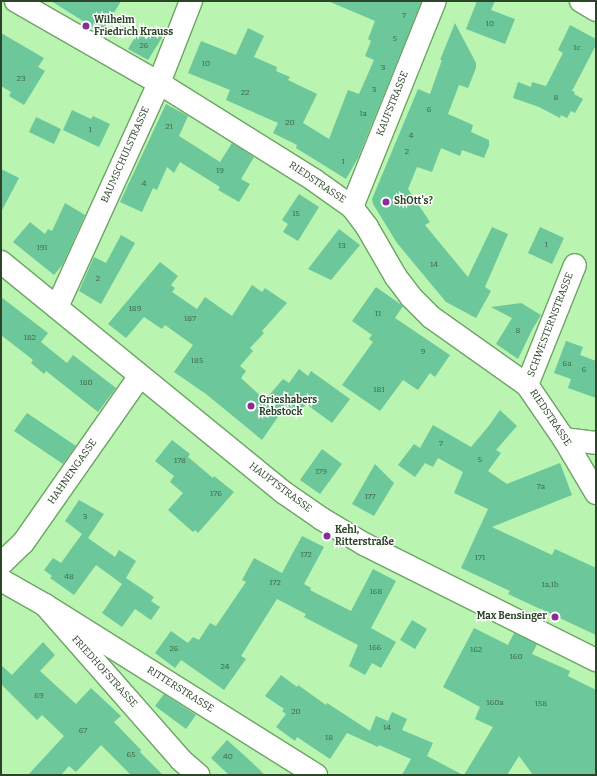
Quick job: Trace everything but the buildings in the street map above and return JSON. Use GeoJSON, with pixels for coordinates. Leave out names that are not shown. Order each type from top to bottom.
{"type":"FeatureCollection","features":[{"type":"Feature","properties":{"kind":"street","name":"RIEDSTRASSE"},"geometry":{"type":"LineString","coordinates":[[16,1],[159,83],[314,180],[352,207],[367,227],[396,277],[411,297],[431,317],[528,385],[564,439],[596,493]]}},
{"type":"Feature","properties":{"kind":"street","name":"BAUMSCHULSTRASSE"},"geometry":{"type":"LineString","coordinates":[[57,306],[159,83],[191,1]]}},
{"type":"Feature","properties":{"kind":"street","name":"KAUFSTRASSE"},"geometry":{"type":"LineString","coordinates":[[352,207],[434,1]]}},
{"type":"Feature","properties":{"kind":"street"},"geometry":{"type":"LineString","coordinates":[[581,1],[596,10]]}},
{"type":"Feature","properties":{"kind":"street","name":"HAUPTSTRASSE"},"geometry":{"type":"LineString","coordinates":[[1,262],[57,306],[282,492],[322,519],[364,544],[596,660]]}},
{"type":"Feature","properties":{"kind":"street","name":"SCHWESTERNSTRASSE"},"geometry":{"type":"LineString","coordinates":[[528,385],[575,265]]}},
{"type":"Feature","properties":{"kind":"street","name":"HAHNENGASSE"},"geometry":{"type":"LineString","coordinates":[[1,564],[23,543],[140,376]]}},
{"type":"Feature","properties":{"kind":"street"},"geometry":{"type":"LineString","coordinates":[[564,439],[596,443]]}},
{"type":"Feature","properties":{"kind":"street","name":"FRIEDHOFSTRASSE"},"geometry":{"type":"LineString","coordinates":[[1,580],[44,605],[181,760],[198,775]]}},
{"type":"Feature","properties":{"kind":"street","name":"RITTERSTRASSE"},"geometry":{"type":"LineString","coordinates":[[44,605],[316,775]]}},
{"type":"Feature","properties":{"kind":"place","name":"Wilhelm Friedrich Krauss"},"geometry":{"type":"Point","coordinates":[86,26]}},
{"type":"Feature","properties":{"kind":"place","name":"ShOtt's?"},"geometry":{"type":"Point","coordinates":[386,202]}},
{"type":"Feature","properties":{"kind":"place","name":"Grieshabers Rebstock"},"geometry":{"type":"Point","coordinates":[251,406]}},
{"type":"Feature","properties":{"kind":"place","name":"Kehl, Ritterstraße"},"geometry":{"type":"Point","coordinates":[327,536]}},
{"type":"Feature","properties":{"kind":"place","name":"Max Bensinger"},"geometry":{"type":"Point","coordinates":[555,617]}}]}
